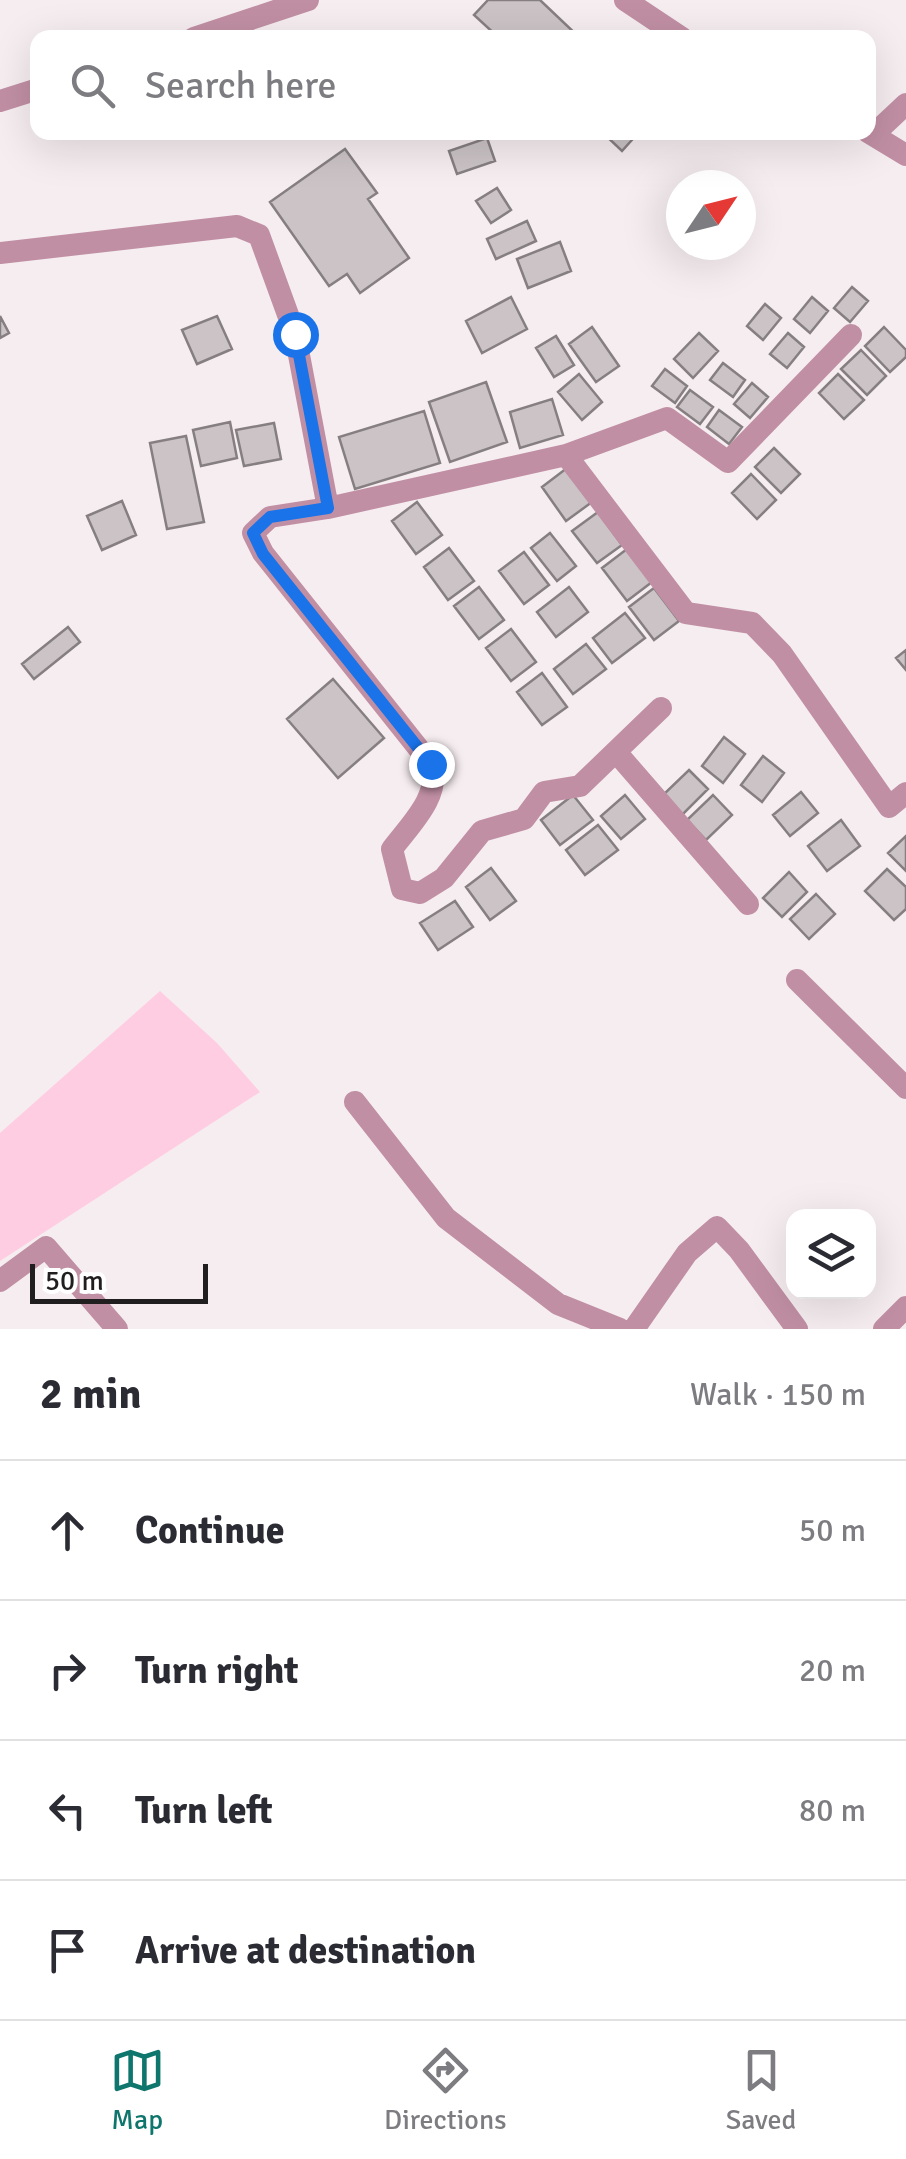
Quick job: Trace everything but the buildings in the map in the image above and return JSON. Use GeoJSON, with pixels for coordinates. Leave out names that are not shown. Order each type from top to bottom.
{"type":"FeatureCollection","features":[{"type":"Feature","properties":{"kind":"street"},"geometry":{"type":"LineString","coordinates":[[218,30],[308,0]]}},
{"type":"Feature","properties":{"kind":"street"},"geometry":{"type":"LineString","coordinates":[[625,0],[670,30]]}},
{"type":"Feature","properties":{"kind":"street"},"geometry":{"type":"LineString","coordinates":[[0,101],[30,92]]}},
{"type":"Feature","properties":{"kind":"street"},"geometry":{"type":"LineString","coordinates":[[876,130],[906,104]]}},
{"type":"Feature","properties":{"kind":"street"},"geometry":{"type":"LineString","coordinates":[[876,137],[906,155]]}},
{"type":"Feature","properties":{"kind":"street"},"geometry":{"type":"LineString","coordinates":[[0,253],[237,226],[259,235],[295,334],[328,508]]}},
{"type":"Feature","properties":{"kind":"street"},"geometry":{"type":"LineString","coordinates":[[661,708],[580,786],[544,792],[524,819],[482,831],[444,878],[420,893],[402,889],[392,849],[427,802],[436,778],[431,764],[263,554],[253,533],[270,517],[328,508],[566,455],[667,418],[728,462],[851,335]]}},
{"type":"Feature","properties":{"kind":"street"},"geometry":{"type":"LineString","coordinates":[[566,455],[686,614],[752,623],[782,654],[889,807],[906,793]]}},
{"type":"Feature","properties":{"kind":"street"},"geometry":{"type":"LineString","coordinates":[[616,752],[748,904]]}},
{"type":"Feature","properties":{"kind":"street"},"geometry":{"type":"LineString","coordinates":[[797,980],[906,1088]]}},
{"type":"Feature","properties":{"kind":"street"},"geometry":{"type":"LineString","coordinates":[[355,1102],[446,1218],[558,1304],[620,1329]]}},
{"type":"Feature","properties":{"kind":"street"},"geometry":{"type":"LineString","coordinates":[[634,1329],[687,1252],[717,1227],[740,1250],[797,1329]]}},
{"type":"Feature","properties":{"kind":"street"},"geometry":{"type":"LineString","coordinates":[[0,1281],[46,1247],[117,1329]]}},
{"type":"Feature","properties":{"kind":"street"},"geometry":{"type":"LineString","coordinates":[[884,1329],[906,1307]]}},
{"type":"Feature","properties":{"kind":"shaded area"},"geometry":{"type":"Polygon","coordinates":[[[160,991],[217,1043],[260,1092],[0,1261],[0,1133],[160,991]]]}},
{"type":"Feature","properties":{"kind":"route"},"geometry":{"type":"LineString","coordinates":[[295,334],[328,508],[270,517],[253,533],[263,554],[431,764]]}}]}
